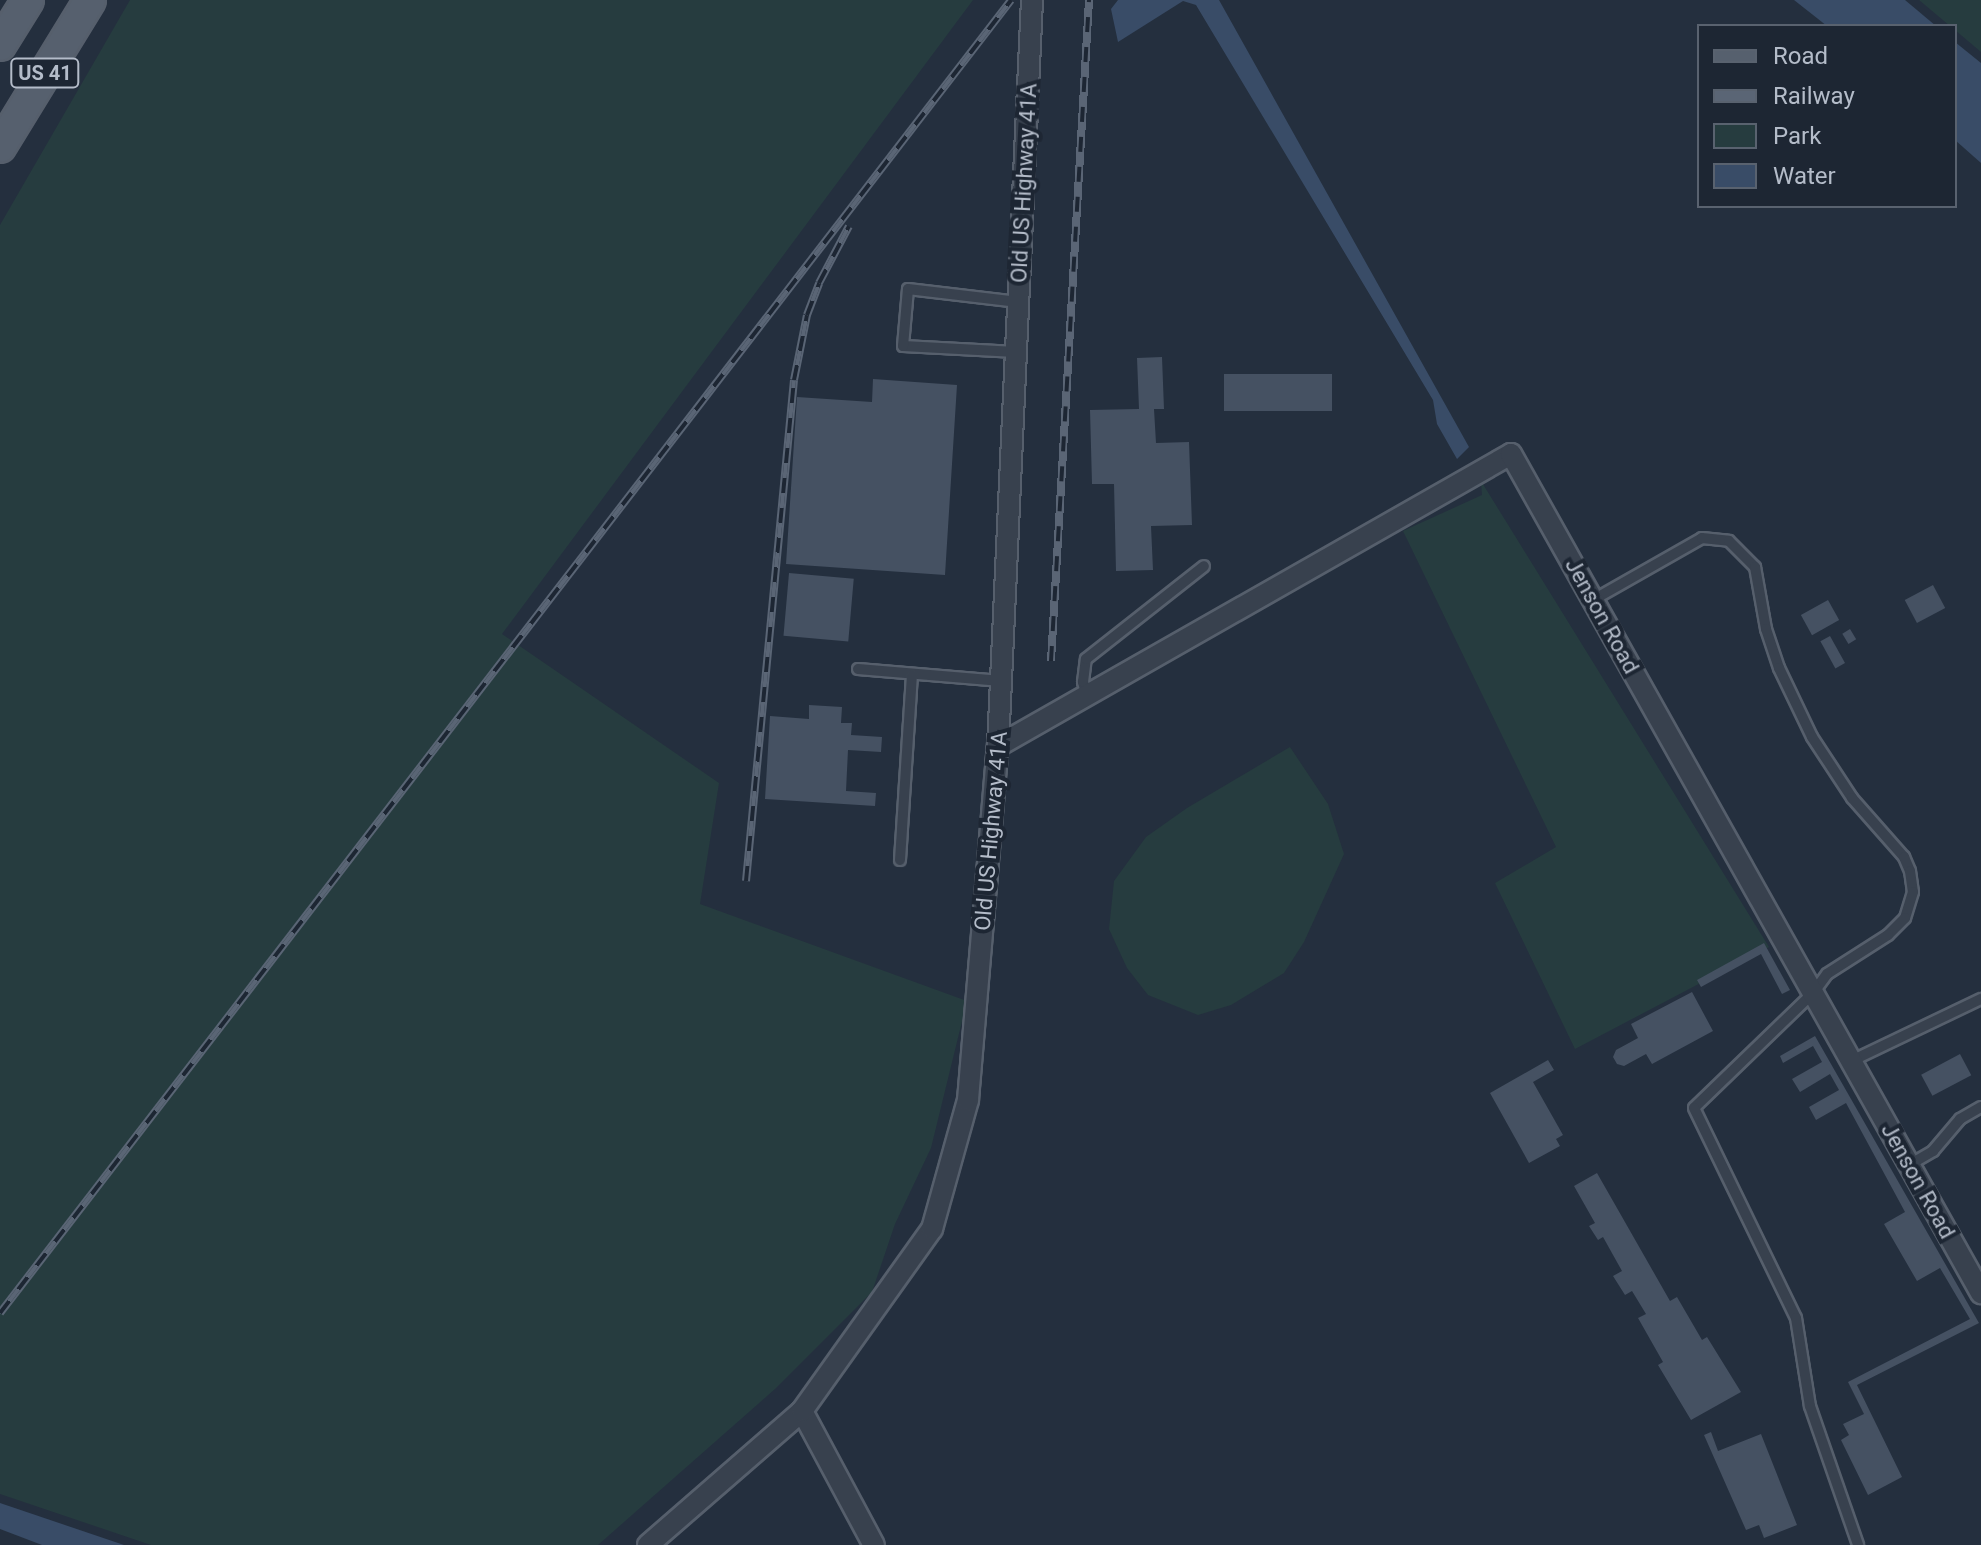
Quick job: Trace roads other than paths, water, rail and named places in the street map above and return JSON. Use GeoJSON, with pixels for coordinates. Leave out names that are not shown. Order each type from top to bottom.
{"type":"FeatureCollection","features":[{"type":"Feature","properties":{"kind":"main road","name":"US 41"},"geometry":{"type":"LineString","coordinates":[[0,45],[28,0]]}},
{"type":"Feature","properties":{"kind":"main road","name":"US 41"},"geometry":{"type":"LineString","coordinates":[[0,147],[90,0]]}},
{"type":"Feature","properties":{"kind":"street","name":"Old US Highway 41A"},"geometry":{"type":"LineString","coordinates":[[648,1545],[802,1411],[932,1229],[968,1100],[998,746],[1032,0]]}},
{"type":"Feature","properties":{"kind":"street","name":"Jenson Road"},"geometry":{"type":"LineString","coordinates":[[998,746],[1511,454],[1981,1293]]}},
{"type":"Feature","properties":{"kind":"street"},"geometry":{"type":"LineString","coordinates":[[802,1411],[874,1545]]}},
{"type":"Feature","properties":{"kind":"lane"},"geometry":{"type":"LineString","coordinates":[[1016,352],[903,346],[908,289],[1018,302]]}},
{"type":"Feature","properties":{"kind":"lane"},"geometry":{"type":"LineString","coordinates":[[1593,600],[1702,538],[1729,541],[1755,567],[1766,629],[1779,668],[1812,737],[1852,798],[1904,857],[1913,892],[1905,918],[1888,935],[1827,974],[1813,993],[1694,1108],[1796,1318],[1810,1406],[1858,1545]]}},
{"type":"Feature","properties":{"kind":"lane"},"geometry":{"type":"LineString","coordinates":[[1087,696],[1083,682],[1086,659],[1204,566]]}},
{"type":"Feature","properties":{"kind":"lane"},"geometry":{"type":"LineString","coordinates":[[858,669],[1001,681]]}},
{"type":"Feature","properties":{"kind":"lane"},"geometry":{"type":"LineString","coordinates":[[900,860],[912,674]]}},
{"type":"Feature","properties":{"kind":"lane"},"geometry":{"type":"LineString","coordinates":[[1851,1061],[1981,999]]}},
{"type":"Feature","properties":{"kind":"lane"},"geometry":{"type":"LineString","coordinates":[[1909,1165],[1933,1151],[1960,1119],[1981,1107]]}},
{"type":"Feature","properties":{"kind":"water"},"geometry":{"type":"Polygon","coordinates":[[[1118,0],[1219,0],[1469,447],[1457,459],[1437,424],[1433,400],[1196,5],[1183,1],[1118,42],[1111,9],[1118,0]]]}},
{"type":"Feature","properties":{"kind":"water"},"geometry":{"type":"Polygon","coordinates":[[[1794,0],[1905,0],[1934,24],[1824,24],[1794,0]]]}},
{"type":"Feature","properties":{"kind":"water"},"geometry":{"type":"Polygon","coordinates":[[[1957,44],[1981,63],[1981,163],[1957,142],[1957,44]]]}},
{"type":"Feature","properties":{"kind":"water"},"geometry":{"type":"Polygon","coordinates":[[[0,1503],[124,1545],[42,1545],[0,1529],[0,1503]]]}},
{"type":"Feature","properties":{"kind":"railway"},"geometry":{"type":"LineString","coordinates":[[0,1313],[1011,0]]}},
{"type":"Feature","properties":{"kind":"railway"},"geometry":{"type":"LineString","coordinates":[[1051,661],[1089,0]]}},
{"type":"Feature","properties":{"kind":"railway"},"geometry":{"type":"LineString","coordinates":[[746,881],[794,380],[807,315],[819,283],[849,226]]}}]}
